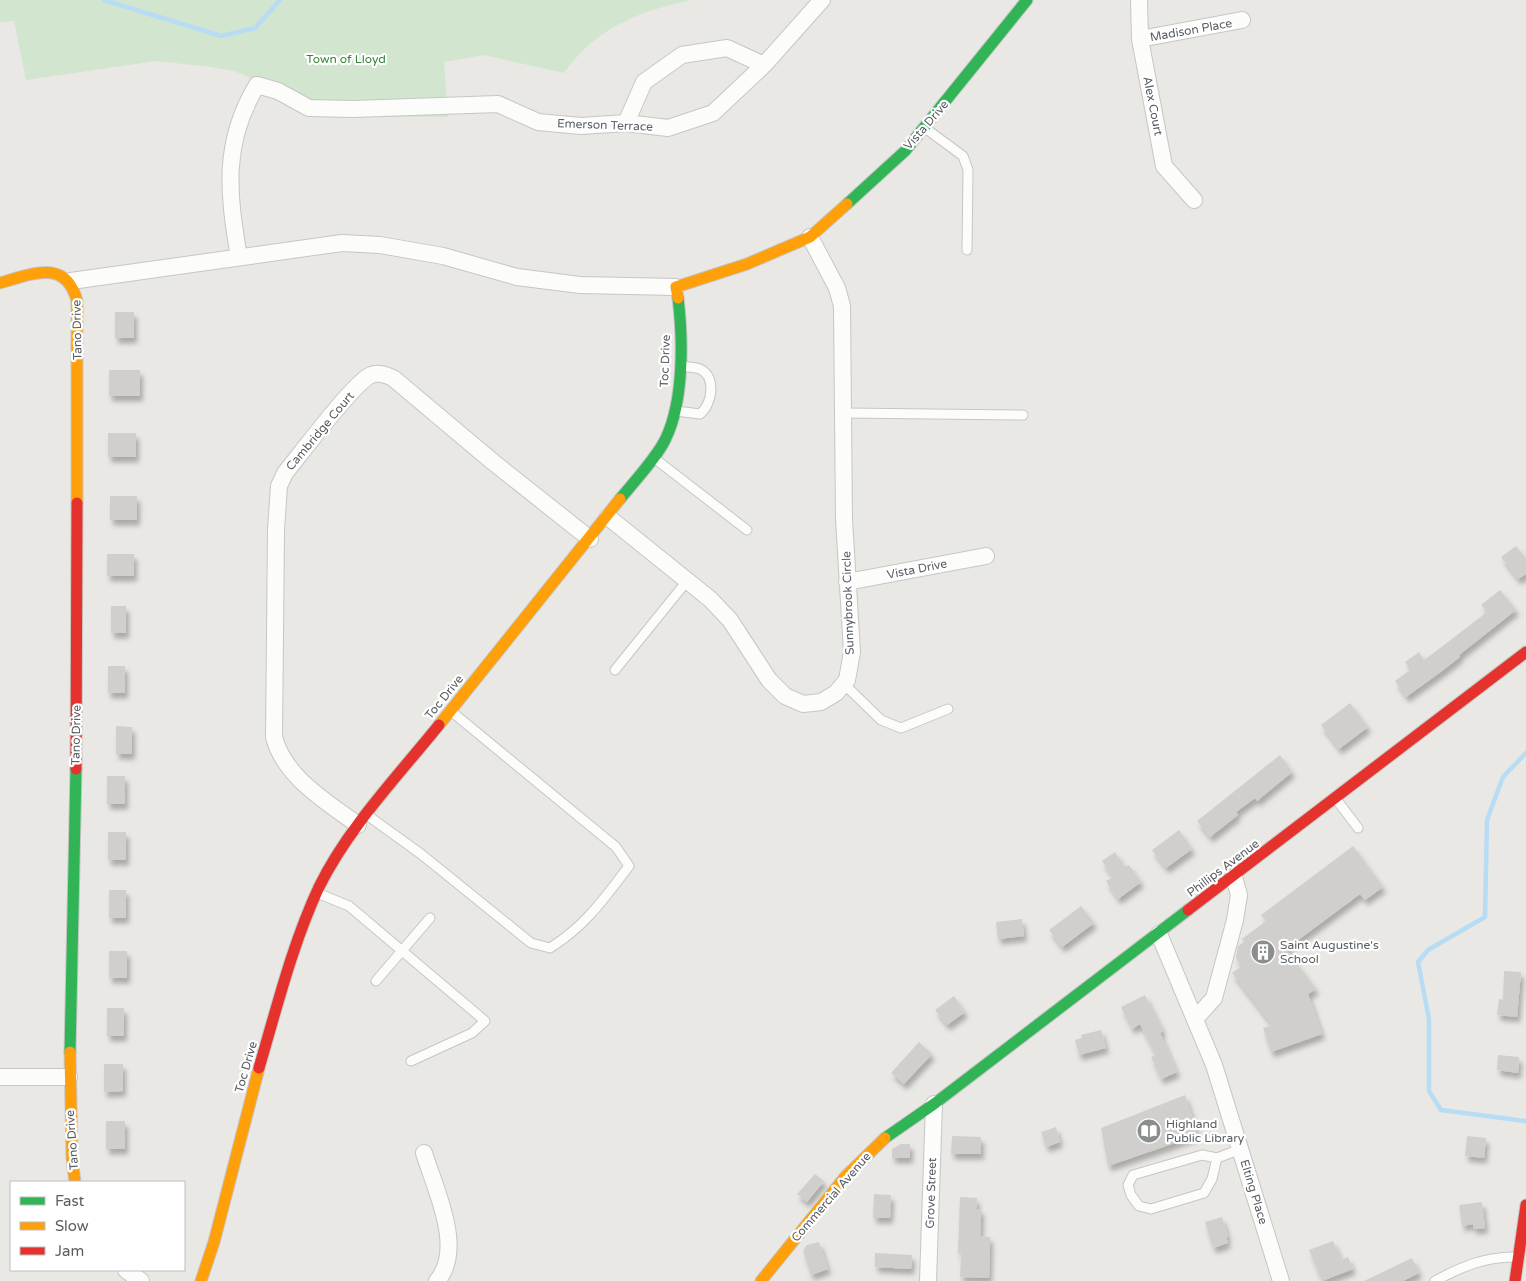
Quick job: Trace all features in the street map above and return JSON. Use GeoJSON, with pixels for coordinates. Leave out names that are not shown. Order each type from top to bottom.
{"type":"FeatureCollection","features":[{"type":"Feature","properties":{"kind":"street","name":"Emerson Terrace"},"geometry":{"type":"LineString","coordinates":[[239,257],[232,213],[230,154],[244,107],[257,85],[278,91],[309,108],[354,109],[498,104],[538,122],[581,126],[626,123],[668,128],[713,113],[764,65],[822,0]]}},
{"type":"Feature","properties":{"kind":"street","name":"Vista Drive"},"geometry":{"type":"LineString","coordinates":[[810,237],[905,151],[1027,0]]}},
{"type":"Feature","properties":{"kind":"street","name":"Alex Court"},"geometry":{"type":"LineString","coordinates":[[1139,0],[1140,39],[1164,166],[1194,200]]}},
{"type":"Feature","properties":{"kind":"street","name":"Madison Place"},"geometry":{"type":"LineString","coordinates":[[1140,39],[1242,20]]}},
{"type":"Feature","properties":{"kind":"street"},"geometry":{"type":"LineString","coordinates":[[626,123],[644,82],[682,55],[727,48],[764,65]]}},
{"type":"Feature","properties":{"kind":"street"},"geometry":{"type":"LineString","coordinates":[[0,283],[34,274],[51,272],[58,273],[74,284],[239,257],[342,243],[380,245],[443,256],[516,277],[580,285],[676,287],[748,264],[810,237]]}},
{"type":"Feature","properties":{"kind":"street","name":"Sunnybrook Circle"},"geometry":{"type":"LineString","coordinates":[[810,237],[837,288],[842,306],[845,413],[844,519],[852,652],[847,680],[844,684]]}},
{"type":"Feature","properties":{"kind":"street","name":"Tano Drive"},"geometry":{"type":"LineString","coordinates":[[74,284],[78,633],[73,990],[69,1120],[75,1181]]}},
{"type":"Feature","properties":{"kind":"street","name":"Toc Drive"},"geometry":{"type":"LineString","coordinates":[[201,1281],[214,1242],[256,1078],[296,942],[317,893],[363,820],[608,517],[654,458],[666,439],[676,411],[680,366],[680,316],[676,287]]}},
{"type":"Feature","properties":{"kind":"street","name":"Cambridge Court"},"geometry":{"type":"LineString","coordinates":[[363,820],[309,788],[283,760],[274,737],[276,530],[279,486],[285,473],[355,388],[371,375],[381,373],[394,378],[590,539]]}},
{"type":"Feature","properties":{"kind":"street"},"geometry":{"type":"LineString","coordinates":[[608,517],[710,599],[730,620],[769,680],[785,696],[803,704],[821,702],[844,684]]}},
{"type":"Feature","properties":{"kind":"street","name":"Vista Drive"},"geometry":{"type":"LineString","coordinates":[[847,582],[986,556]]}},
{"type":"Feature","properties":{"kind":"street","name":"Phillips Avenue"},"geometry":{"type":"LineString","coordinates":[[934,1104],[1234,877],[1526,652]]}},
{"type":"Feature","properties":{"kind":"street"},"geometry":{"type":"LineString","coordinates":[[1195,1019],[1214,998],[1233,928],[1239,895],[1234,877]]}},
{"type":"Feature","properties":{"kind":"street","name":"Elting Place"},"geometry":{"type":"LineString","coordinates":[[1159,934],[1214,1065],[1281,1281]]}},
{"type":"Feature","properties":{"kind":"street"},"geometry":{"type":"LineString","coordinates":[[0,1077],[69,1077]]}},
{"type":"Feature","properties":{"kind":"street","name":"Commercial Avenue"},"geometry":{"type":"LineString","coordinates":[[761,1281],[845,1177],[880,1141],[934,1104]]}},
{"type":"Feature","properties":{"kind":"street","name":"Grove Street"},"geometry":{"type":"LineString","coordinates":[[928,1281],[934,1104]]}},
{"type":"Feature","properties":{"kind":"street"},"geometry":{"type":"LineString","coordinates":[[424,1153],[446,1225],[450,1250],[445,1272],[437,1281]]}},
{"type":"Feature","properties":{"kind":"street"},"geometry":{"type":"LineString","coordinates":[[1519,1269],[1526,1205]]}},
{"type":"Feature","properties":{"kind":"street"},"geometry":{"type":"LineString","coordinates":[[127,1271],[141,1281]]}},
{"type":"Feature","properties":{"kind":"lane"},"geometry":{"type":"LineString","coordinates":[[925,128],[963,156],[968,170],[967,250]]}},
{"type":"Feature","properties":{"kind":"lane"},"geometry":{"type":"LineString","coordinates":[[676,411],[700,414],[710,400],[711,386],[706,373],[699,369],[680,366]]}},
{"type":"Feature","properties":{"kind":"lane"},"geometry":{"type":"LineString","coordinates":[[845,413],[1023,415]]}},
{"type":"Feature","properties":{"kind":"lane"},"geometry":{"type":"LineString","coordinates":[[654,458],[747,530]]}},
{"type":"Feature","properties":{"kind":"lane"},"geometry":{"type":"LineString","coordinates":[[615,670],[687,581]]}},
{"type":"Feature","properties":{"kind":"lane"},"geometry":{"type":"LineString","coordinates":[[844,684],[881,720],[901,728],[948,708]]}},
{"type":"Feature","properties":{"kind":"lane"},"geometry":{"type":"LineString","coordinates":[[363,820],[421,854],[531,943],[550,948],[570,935],[593,914],[630,866],[626,858],[616,847],[450,711]]}},
{"type":"Feature","properties":{"kind":"lane"},"geometry":{"type":"LineString","coordinates":[[1335,799],[1358,828]]}},
{"type":"Feature","properties":{"kind":"lane"},"geometry":{"type":"LineString","coordinates":[[317,893],[349,906],[486,1021],[472,1033],[411,1061]]}},
{"type":"Feature","properties":{"kind":"lane"},"geometry":{"type":"LineString","coordinates":[[376,981],[430,918]]}},
{"type":"Feature","properties":{"kind":"lane"},"geometry":{"type":"LineString","coordinates":[[1217,1158],[1212,1179],[1204,1193],[1151,1208],[1139,1206],[1131,1195],[1128,1184],[1133,1175],[1202,1155],[1217,1158],[1240,1149]]}},
{"type":"Feature","properties":{"kind":"lane"},"geometry":{"type":"LineString","coordinates":[[1435,1281],[1478,1261],[1502,1256],[1519,1269]]}},
{"type":"Feature","properties":{"kind":"green space","name":"Town of Lloyd"},"geometry":{"type":"Polygon","coordinates":[[[0,0],[691,0],[672,4],[637,16],[604,33],[576,57],[564,73],[484,55],[444,62],[448,117],[321,117],[304,111],[257,81],[234,71],[211,67],[156,61],[26,80],[14,21],[0,22],[0,0]]]}},
{"type":"Feature","properties":{"kind":"building"},"geometry":{"type":"Polygon","coordinates":[[[115,312],[134,312],[134,338],[115,338],[115,312]]]}},
{"type":"Feature","properties":{"kind":"building"},"geometry":{"type":"Polygon","coordinates":[[[109,370],[140,370],[140,396],[109,396],[109,370]]]}},
{"type":"Feature","properties":{"kind":"building"},"geometry":{"type":"Polygon","coordinates":[[[108,433],[136,433],[136,457],[108,457],[108,433]]]}},
{"type":"Feature","properties":{"kind":"building"},"geometry":{"type":"Polygon","coordinates":[[[110,496],[137,496],[137,520],[110,520],[110,496]]]}},
{"type":"Feature","properties":{"kind":"building"},"geometry":{"type":"Polygon","coordinates":[[[1516,546],[1526,559],[1526,574],[1518,579],[1501,557],[1516,546]]]}},
{"type":"Feature","properties":{"kind":"building"},"geometry":{"type":"Polygon","coordinates":[[[107,554],[134,554],[134,576],[107,576],[107,554]]]}},
{"type":"Feature","properties":{"kind":"building"},"geometry":{"type":"Polygon","coordinates":[[[1500,590],[1516,610],[1459,655],[1460,657],[1406,697],[1395,681],[1410,670],[1405,662],[1419,652],[1424,660],[1448,642],[1487,612],[1481,605],[1500,590]]]}},
{"type":"Feature","properties":{"kind":"building"},"geometry":{"type":"Polygon","coordinates":[[[111,606],[126,606],[126,633],[111,633],[111,606]]]}},
{"type":"Feature","properties":{"kind":"building"},"geometry":{"type":"Polygon","coordinates":[[[108,666],[125,666],[125,693],[108,693],[108,666]]]}},
{"type":"Feature","properties":{"kind":"building"},"geometry":{"type":"Polygon","coordinates":[[[1350,703],[1368,727],[1339,749],[1321,725],[1350,703]]]}},
{"type":"Feature","properties":{"kind":"building"},"geometry":{"type":"Polygon","coordinates":[[[116,726],[132,727],[132,754],[116,754],[116,726]]]}},
{"type":"Feature","properties":{"kind":"building"},"geometry":{"type":"Polygon","coordinates":[[[1280,755],[1292,772],[1257,801],[1255,798],[1236,812],[1238,815],[1210,837],[1197,821],[1280,755]]]}},
{"type":"Feature","properties":{"kind":"building"},"geometry":{"type":"Polygon","coordinates":[[[107,776],[125,776],[125,804],[107,804],[107,776]]]}},
{"type":"Feature","properties":{"kind":"building"},"geometry":{"type":"Polygon","coordinates":[[[1179,830],[1192,849],[1166,868],[1152,850],[1179,830]]]}},
{"type":"Feature","properties":{"kind":"building"},"geometry":{"type":"Polygon","coordinates":[[[108,832],[126,832],[126,860],[108,860],[108,832]]]}},
{"type":"Feature","properties":{"kind":"building","name":"Saint Augustine's School"},"geometry":{"type":"Polygon","coordinates":[[[1353,846],[1383,887],[1365,900],[1360,894],[1286,949],[1316,989],[1308,994],[1322,1034],[1271,1052],[1263,1028],[1272,1025],[1232,973],[1242,966],[1236,958],[1238,946],[1244,942],[1242,939],[1266,921],[1261,915],[1353,846]]]}},
{"type":"Feature","properties":{"kind":"building"},"geometry":{"type":"Polygon","coordinates":[[[1115,852],[1125,867],[1129,865],[1141,882],[1118,899],[1106,881],[1113,877],[1102,861],[1115,852]]]}},
{"type":"Feature","properties":{"kind":"building"},"geometry":{"type":"Polygon","coordinates":[[[109,890],[126,890],[126,918],[109,918],[109,890]]]}},
{"type":"Feature","properties":{"kind":"building"},"geometry":{"type":"Polygon","coordinates":[[[1081,906],[1094,923],[1062,947],[1049,930],[1081,906]]]}},
{"type":"Feature","properties":{"kind":"building"},"geometry":{"type":"Polygon","coordinates":[[[1022,919],[1024,936],[998,939],[996,922],[1022,919]]]}},
{"type":"Feature","properties":{"kind":"building"},"geometry":{"type":"Polygon","coordinates":[[[109,951],[127,951],[127,978],[109,978],[109,951]]]}},
{"type":"Feature","properties":{"kind":"building"},"geometry":{"type":"Polygon","coordinates":[[[1504,971],[1521,972],[1517,1017],[1497,1015],[1499,999],[1503,1000],[1504,971]]]}},
{"type":"Feature","properties":{"kind":"building"},"geometry":{"type":"Polygon","coordinates":[[[1145,995],[1163,1031],[1160,1033],[1177,1072],[1161,1079],[1151,1057],[1156,1055],[1140,1024],[1132,1029],[1121,1007],[1145,995]]]}},
{"type":"Feature","properties":{"kind":"building"},"geometry":{"type":"Polygon","coordinates":[[[954,996],[965,1012],[947,1025],[935,1010],[954,996]]]}},
{"type":"Feature","properties":{"kind":"building"},"geometry":{"type":"Polygon","coordinates":[[[107,1008],[124,1008],[124,1036],[107,1036],[107,1008]]]}},
{"type":"Feature","properties":{"kind":"building"},"geometry":{"type":"Polygon","coordinates":[[[1101,1030],[1106,1048],[1079,1055],[1075,1040],[1082,1038],[1081,1035],[1101,1030]]]}},
{"type":"Feature","properties":{"kind":"building"},"geometry":{"type":"Polygon","coordinates":[[[919,1042],[932,1054],[904,1084],[891,1073],[919,1042]]]}},
{"type":"Feature","properties":{"kind":"building"},"geometry":{"type":"Polygon","coordinates":[[[1498,1055],[1519,1057],[1518,1073],[1497,1070],[1498,1055]]]}},
{"type":"Feature","properties":{"kind":"building"},"geometry":{"type":"Polygon","coordinates":[[[104,1064],[123,1064],[123,1091],[104,1092],[104,1064]]]}},
{"type":"Feature","properties":{"kind":"building","name":"Highland Public Library"},"geometry":{"type":"Polygon","coordinates":[[[1185,1095],[1198,1135],[1108,1166],[1101,1128],[1185,1095]]]}},
{"type":"Feature","properties":{"kind":"building"},"geometry":{"type":"Polygon","coordinates":[[[106,1121],[125,1121],[125,1149],[106,1149],[106,1121]]]}},
{"type":"Feature","properties":{"kind":"building"},"geometry":{"type":"Polygon","coordinates":[[[1056,1127],[1060,1142],[1046,1147],[1041,1132],[1056,1127]]]}},
{"type":"Feature","properties":{"kind":"building"},"geometry":{"type":"Polygon","coordinates":[[[952,1136],[981,1137],[981,1154],[951,1154],[952,1136]]]}},
{"type":"Feature","properties":{"kind":"building"},"geometry":{"type":"Polygon","coordinates":[[[1467,1136],[1486,1138],[1484,1158],[1465,1156],[1467,1136]]]}},
{"type":"Feature","properties":{"kind":"building"},"geometry":{"type":"Polygon","coordinates":[[[901,1144],[910,1144],[910,1158],[892,1158],[892,1149],[901,1144]]]}},
{"type":"Feature","properties":{"kind":"building"},"geometry":{"type":"Polygon","coordinates":[[[815,1174],[824,1181],[807,1202],[797,1194],[815,1174]]]}},
{"type":"Feature","properties":{"kind":"building"},"geometry":{"type":"Polygon","coordinates":[[[874,1194],[891,1195],[890,1218],[873,1218],[874,1194]]]}},
{"type":"Feature","properties":{"kind":"building"},"geometry":{"type":"Polygon","coordinates":[[[960,1197],[977,1198],[976,1209],[981,1209],[980,1236],[990,1237],[989,1278],[960,1277],[961,1254],[958,1253],[960,1197]]]}},
{"type":"Feature","properties":{"kind":"building"},"geometry":{"type":"Polygon","coordinates":[[[1482,1202],[1485,1228],[1473,1229],[1473,1224],[1462,1226],[1459,1205],[1482,1202]]]}},
{"type":"Feature","properties":{"kind":"building"},"geometry":{"type":"Polygon","coordinates":[[[1222,1217],[1228,1243],[1213,1248],[1205,1222],[1222,1217]]]}},
{"type":"Feature","properties":{"kind":"building"},"geometry":{"type":"Polygon","coordinates":[[[1333,1241],[1341,1260],[1348,1257],[1353,1269],[1322,1281],[1309,1250],[1333,1241]]]}},
{"type":"Feature","properties":{"kind":"building"},"geometry":{"type":"Polygon","coordinates":[[[819,1242],[828,1269],[811,1275],[803,1251],[807,1245],[819,1242]]]}},
{"type":"Feature","properties":{"kind":"building"},"geometry":{"type":"Polygon","coordinates":[[[875,1253],[912,1255],[911,1269],[875,1267],[875,1253]]]}},
{"type":"Feature","properties":{"kind":"building"},"geometry":{"type":"Polygon","coordinates":[[[1412,1258],[1419,1273],[1403,1281],[1364,1281],[1412,1258]]]}},
{"type":"Feature","properties":{"kind":"waterway"},"geometry":{"type":"LineString","coordinates":[[104,0],[221,36],[255,28],[280,0]]}},
{"type":"Feature","properties":{"kind":"waterway"},"geometry":{"type":"LineString","coordinates":[[1525,1121],[1441,1110],[1429,1091],[1429,1019],[1418,962],[1428,950],[1485,917],[1487,820],[1503,777],[1526,753]]}},
{"type":"Feature","properties":{"kind":"traffic: fast"},"geometry":{"type":"LineString","coordinates":[[847,204],[905,151],[1027,0]]}},
{"type":"Feature","properties":{"kind":"traffic: fast"},"geometry":{"type":"LineString","coordinates":[[620,499],[657,453],[672,423],[681,369],[681,332],[678,298]]}},
{"type":"Feature","properties":{"kind":"traffic: fast"},"geometry":{"type":"LineString","coordinates":[[70,1052],[76,769]]}},
{"type":"Feature","properties":{"kind":"traffic: fast"},"geometry":{"type":"LineString","coordinates":[[885,1138],[934,1104],[1188,910]]}},
{"type":"Feature","properties":{"kind":"traffic: slow"},"geometry":{"type":"LineString","coordinates":[[678,298],[676,287],[747,264],[810,237],[847,204]]}},
{"type":"Feature","properties":{"kind":"traffic: slow"},"geometry":{"type":"LineString","coordinates":[[0,283],[36,273],[56,274],[65,279],[72,288],[77,301],[77,503]]}},
{"type":"Feature","properties":{"kind":"traffic: slow"},"geometry":{"type":"LineString","coordinates":[[439,725],[620,499]]}},
{"type":"Feature","properties":{"kind":"traffic: slow"},"geometry":{"type":"LineString","coordinates":[[70,1052],[72,1158],[75,1181]]}},
{"type":"Feature","properties":{"kind":"traffic: slow"},"geometry":{"type":"LineString","coordinates":[[201,1281],[214,1242],[259,1068]]}},
{"type":"Feature","properties":{"kind":"traffic: slow"},"geometry":{"type":"LineString","coordinates":[[761,1281],[845,1177],[885,1138]]}},
{"type":"Feature","properties":{"kind":"traffic: jam"},"geometry":{"type":"LineString","coordinates":[[76,769],[77,503]]}},
{"type":"Feature","properties":{"kind":"traffic: jam"},"geometry":{"type":"LineString","coordinates":[[1188,910],[1526,652]]}},
{"type":"Feature","properties":{"kind":"traffic: jam"},"geometry":{"type":"LineString","coordinates":[[259,1068],[293,954],[319,887],[344,844],[439,725]]}},
{"type":"Feature","properties":{"kind":"traffic: jam"},"geometry":{"type":"LineString","coordinates":[[1515,1281],[1526,1205]]}},
{"type":"Feature","properties":{"kind":"place","name":"Saint Augustine's School"},"geometry":{"type":"Point","coordinates":[1263,952]}},
{"type":"Feature","properties":{"kind":"place","name":"Highland Public Library"},"geometry":{"type":"Point","coordinates":[1149,1131]}}]}
